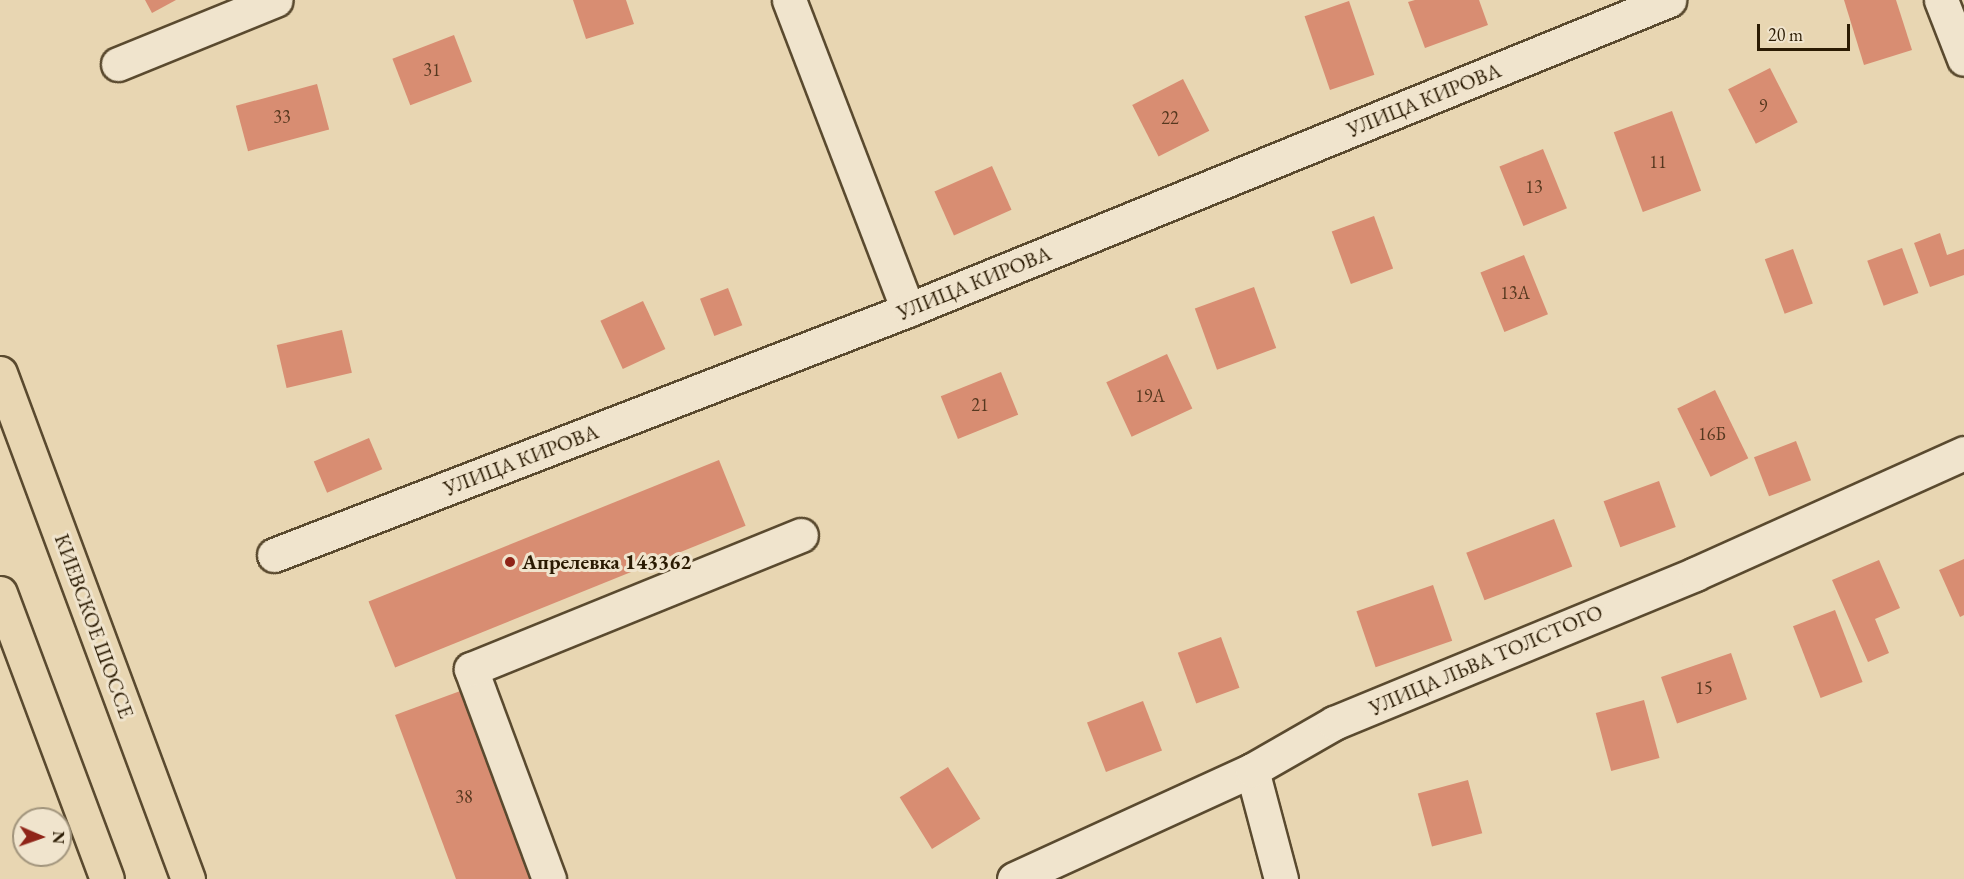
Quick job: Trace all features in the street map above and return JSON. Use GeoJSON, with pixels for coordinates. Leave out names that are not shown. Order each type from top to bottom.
{"type":"FeatureCollection","features":[{"type":"Feature","properties":{"kind":"highway","name":"КИЕВСКОЕ ШОССЕ"},"geometry":{"type":"LineString","coordinates":[[0,373],[188,879]]}},
{"type":"Feature","properties":{"kind":"highway"},"geometry":{"type":"LineString","coordinates":[[0,593],[107,879]]}},
{"type":"Feature","properties":{"kind":"street"},"geometry":{"type":"LineString","coordinates":[[118,64],[276,0]]}},
{"type":"Feature","properties":{"kind":"street"},"geometry":{"type":"LineString","coordinates":[[789,0],[908,310]]}},
{"type":"Feature","properties":{"kind":"street","name":"УЛИЦА КИРОВА"},"geometry":{"type":"LineString","coordinates":[[274,555],[908,310],[1669,0]]}},
{"type":"Feature","properties":{"kind":"street"},"geometry":{"type":"LineString","coordinates":[[1941,0],[1964,59]]}},
{"type":"Feature","properties":{"kind":"street","name":"УЛИЦА ЛЬВА ТОЛСТОГО"},"geometry":{"type":"LineString","coordinates":[[1014,879],[1252,770],[1334,723],[1695,573],[1964,453]]}},
{"type":"Feature","properties":{"kind":"street"},"geometry":{"type":"LineString","coordinates":[[549,879],[471,669],[801,535]]}},
{"type":"Feature","properties":{"kind":"street"},"geometry":{"type":"LineString","coordinates":[[1252,770],[1281,879]]}},
{"type":"Feature","properties":{"kind":"building"},"geometry":{"type":"Polygon","coordinates":[[[145,0],[176,0],[152,13],[145,0]]]}},
{"type":"Feature","properties":{"kind":"building"},"geometry":{"type":"Polygon","coordinates":[[[573,0],[626,0],[634,24],[586,39],[573,0]]]}},
{"type":"Feature","properties":{"kind":"building"},"geometry":{"type":"Polygon","coordinates":[[[1415,0],[1479,0],[1488,25],[1425,48],[1408,2],[1415,0]]]}},
{"type":"Feature","properties":{"kind":"building"},"geometry":{"type":"Polygon","coordinates":[[[1844,0],[1896,0],[1912,50],[1864,65],[1844,0]]]}},
{"type":"Feature","properties":{"kind":"building"},"geometry":{"type":"Polygon","coordinates":[[[1349,1],[1374,75],[1330,90],[1305,16],[1349,1]]]}},
{"type":"Feature","properties":{"kind":"building"},"geometry":{"type":"Polygon","coordinates":[[[454,35],[472,82],[410,105],[392,59],[454,35]]]}},
{"type":"Feature","properties":{"kind":"building"},"geometry":{"type":"Polygon","coordinates":[[[1770,68],[1798,122],[1756,144],[1728,89],[1770,68]]]}},
{"type":"Feature","properties":{"kind":"building"},"geometry":{"type":"Polygon","coordinates":[[[1183,79],[1209,131],[1159,157],[1132,105],[1183,79]]]}},
{"type":"Feature","properties":{"kind":"building"},"geometry":{"type":"Polygon","coordinates":[[[317,84],[329,129],[248,151],[236,106],[317,84]]]}},
{"type":"Feature","properties":{"kind":"building"},"geometry":{"type":"Polygon","coordinates":[[[1672,111],[1701,191],[1643,212],[1614,132],[1672,111]]]}},
{"type":"Feature","properties":{"kind":"building"},"geometry":{"type":"Polygon","coordinates":[[[1543,149],[1567,208],[1523,226],[1499,167],[1543,149]]]}},
{"type":"Feature","properties":{"kind":"building"},"geometry":{"type":"Polygon","coordinates":[[[992,166],[1012,210],[954,235],[934,192],[992,166]]]}},
{"type":"Feature","properties":{"kind":"building"},"geometry":{"type":"Polygon","coordinates":[[[1374,216],[1393,269],[1351,284],[1332,231],[1374,216]]]}},
{"type":"Feature","properties":{"kind":"building"},"geometry":{"type":"Polygon","coordinates":[[[1940,233],[1947,255],[1964,249],[1964,275],[1930,287],[1914,243],[1940,233]]]}},
{"type":"Feature","properties":{"kind":"building"},"geometry":{"type":"Polygon","coordinates":[[[1902,248],[1918,293],[1884,306],[1867,261],[1902,248]]]}},
{"type":"Feature","properties":{"kind":"building"},"geometry":{"type":"Polygon","coordinates":[[[1793,249],[1813,304],[1785,314],[1765,259],[1793,249]]]}},
{"type":"Feature","properties":{"kind":"building"},"geometry":{"type":"Polygon","coordinates":[[[1524,255],[1548,314],[1504,332],[1480,273],[1524,255]]]}},
{"type":"Feature","properties":{"kind":"building"},"geometry":{"type":"Polygon","coordinates":[[[1254,287],[1276,348],[1217,370],[1195,309],[1254,287]]]}},
{"type":"Feature","properties":{"kind":"building"},"geometry":{"type":"Polygon","coordinates":[[[728,288],[742,325],[714,336],[700,299],[728,288]]]}},
{"type":"Feature","properties":{"kind":"building"},"geometry":{"type":"Polygon","coordinates":[[[643,301],[665,349],[623,369],[600,321],[643,301]]]}},
{"type":"Feature","properties":{"kind":"building"},"geometry":{"type":"Polygon","coordinates":[[[342,330],[352,373],[287,388],[277,345],[342,330]]]}},
{"type":"Feature","properties":{"kind":"building"},"geometry":{"type":"Polygon","coordinates":[[[1167,354],[1192,408],[1132,437],[1106,382],[1167,354]]]}},
{"type":"Feature","properties":{"kind":"building"},"geometry":{"type":"Polygon","coordinates":[[[1001,372],[1018,415],[958,439],[941,396],[1001,372]]]}},
{"type":"Feature","properties":{"kind":"building"},"geometry":{"type":"Polygon","coordinates":[[[1715,390],[1748,458],[1711,477],[1677,408],[1715,390]]]}},
{"type":"Feature","properties":{"kind":"building"},"geometry":{"type":"Polygon","coordinates":[[[369,438],[382,469],[327,493],[314,461],[369,438]]]}},
{"type":"Feature","properties":{"kind":"building"},"geometry":{"type":"Polygon","coordinates":[[[1796,441],[1811,480],[1769,496],[1754,457],[1796,441]]]}},
{"type":"Feature","properties":{"kind":"building"},"geometry":{"type":"Polygon","coordinates":[[[719,460],[746,526],[395,667],[369,602],[719,460]]]}},
{"type":"Feature","properties":{"kind":"building"},"geometry":{"type":"Polygon","coordinates":[[[1659,481],[1676,527],[1620,547],[1604,501],[1659,481]]]}},
{"type":"Feature","properties":{"kind":"building"},"geometry":{"type":"Polygon","coordinates":[[[1554,519],[1572,567],[1485,600],[1466,553],[1554,519]]]}},
{"type":"Feature","properties":{"kind":"building"},"geometry":{"type":"Polygon","coordinates":[[[1964,559],[1964,615],[1960,617],[1939,570],[1964,559]]]}},
{"type":"Feature","properties":{"kind":"building"},"geometry":{"type":"Polygon","coordinates":[[[1879,560],[1900,608],[1875,619],[1889,653],[1868,662],[1832,580],[1879,560]]]}},
{"type":"Feature","properties":{"kind":"building"},"geometry":{"type":"Polygon","coordinates":[[[1433,585],[1452,641],[1376,667],[1356,611],[1433,585]]]}},
{"type":"Feature","properties":{"kind":"building"},"geometry":{"type":"Polygon","coordinates":[[[1835,610],[1863,682],[1821,698],[1793,626],[1835,610]]]}},
{"type":"Feature","properties":{"kind":"building"},"geometry":{"type":"Polygon","coordinates":[[[1221,637],[1239,688],[1196,703],[1178,653],[1221,637]]]}},
{"type":"Feature","properties":{"kind":"building"},"geometry":{"type":"Polygon","coordinates":[[[1731,653],[1747,699],[1677,723],[1661,677],[1731,653]]]}},
{"type":"Feature","properties":{"kind":"building"},"geometry":{"type":"Polygon","coordinates":[[[463,690],[534,879],[456,879],[395,715],[463,690]]]}},
{"type":"Feature","properties":{"kind":"building"},"geometry":{"type":"Polygon","coordinates":[[[1644,700],[1660,758],[1611,771],[1596,713],[1644,700]]]}},
{"type":"Feature","properties":{"kind":"building"},"geometry":{"type":"Polygon","coordinates":[[[1143,701],[1162,750],[1106,772],[1087,723],[1143,701]]]}},
{"type":"Feature","properties":{"kind":"building"},"geometry":{"type":"Polygon","coordinates":[[[948,767],[980,819],[932,849],[900,797],[948,767]]]}},
{"type":"Feature","properties":{"kind":"building"},"geometry":{"type":"Polygon","coordinates":[[[1468,780],[1482,833],[1432,847],[1418,793],[1468,780]]]}},
{"type":"Feature","properties":{"kind":"place","name":"Апрелевка 143362"},"geometry":{"type":"Point","coordinates":[510,562]}}]}
